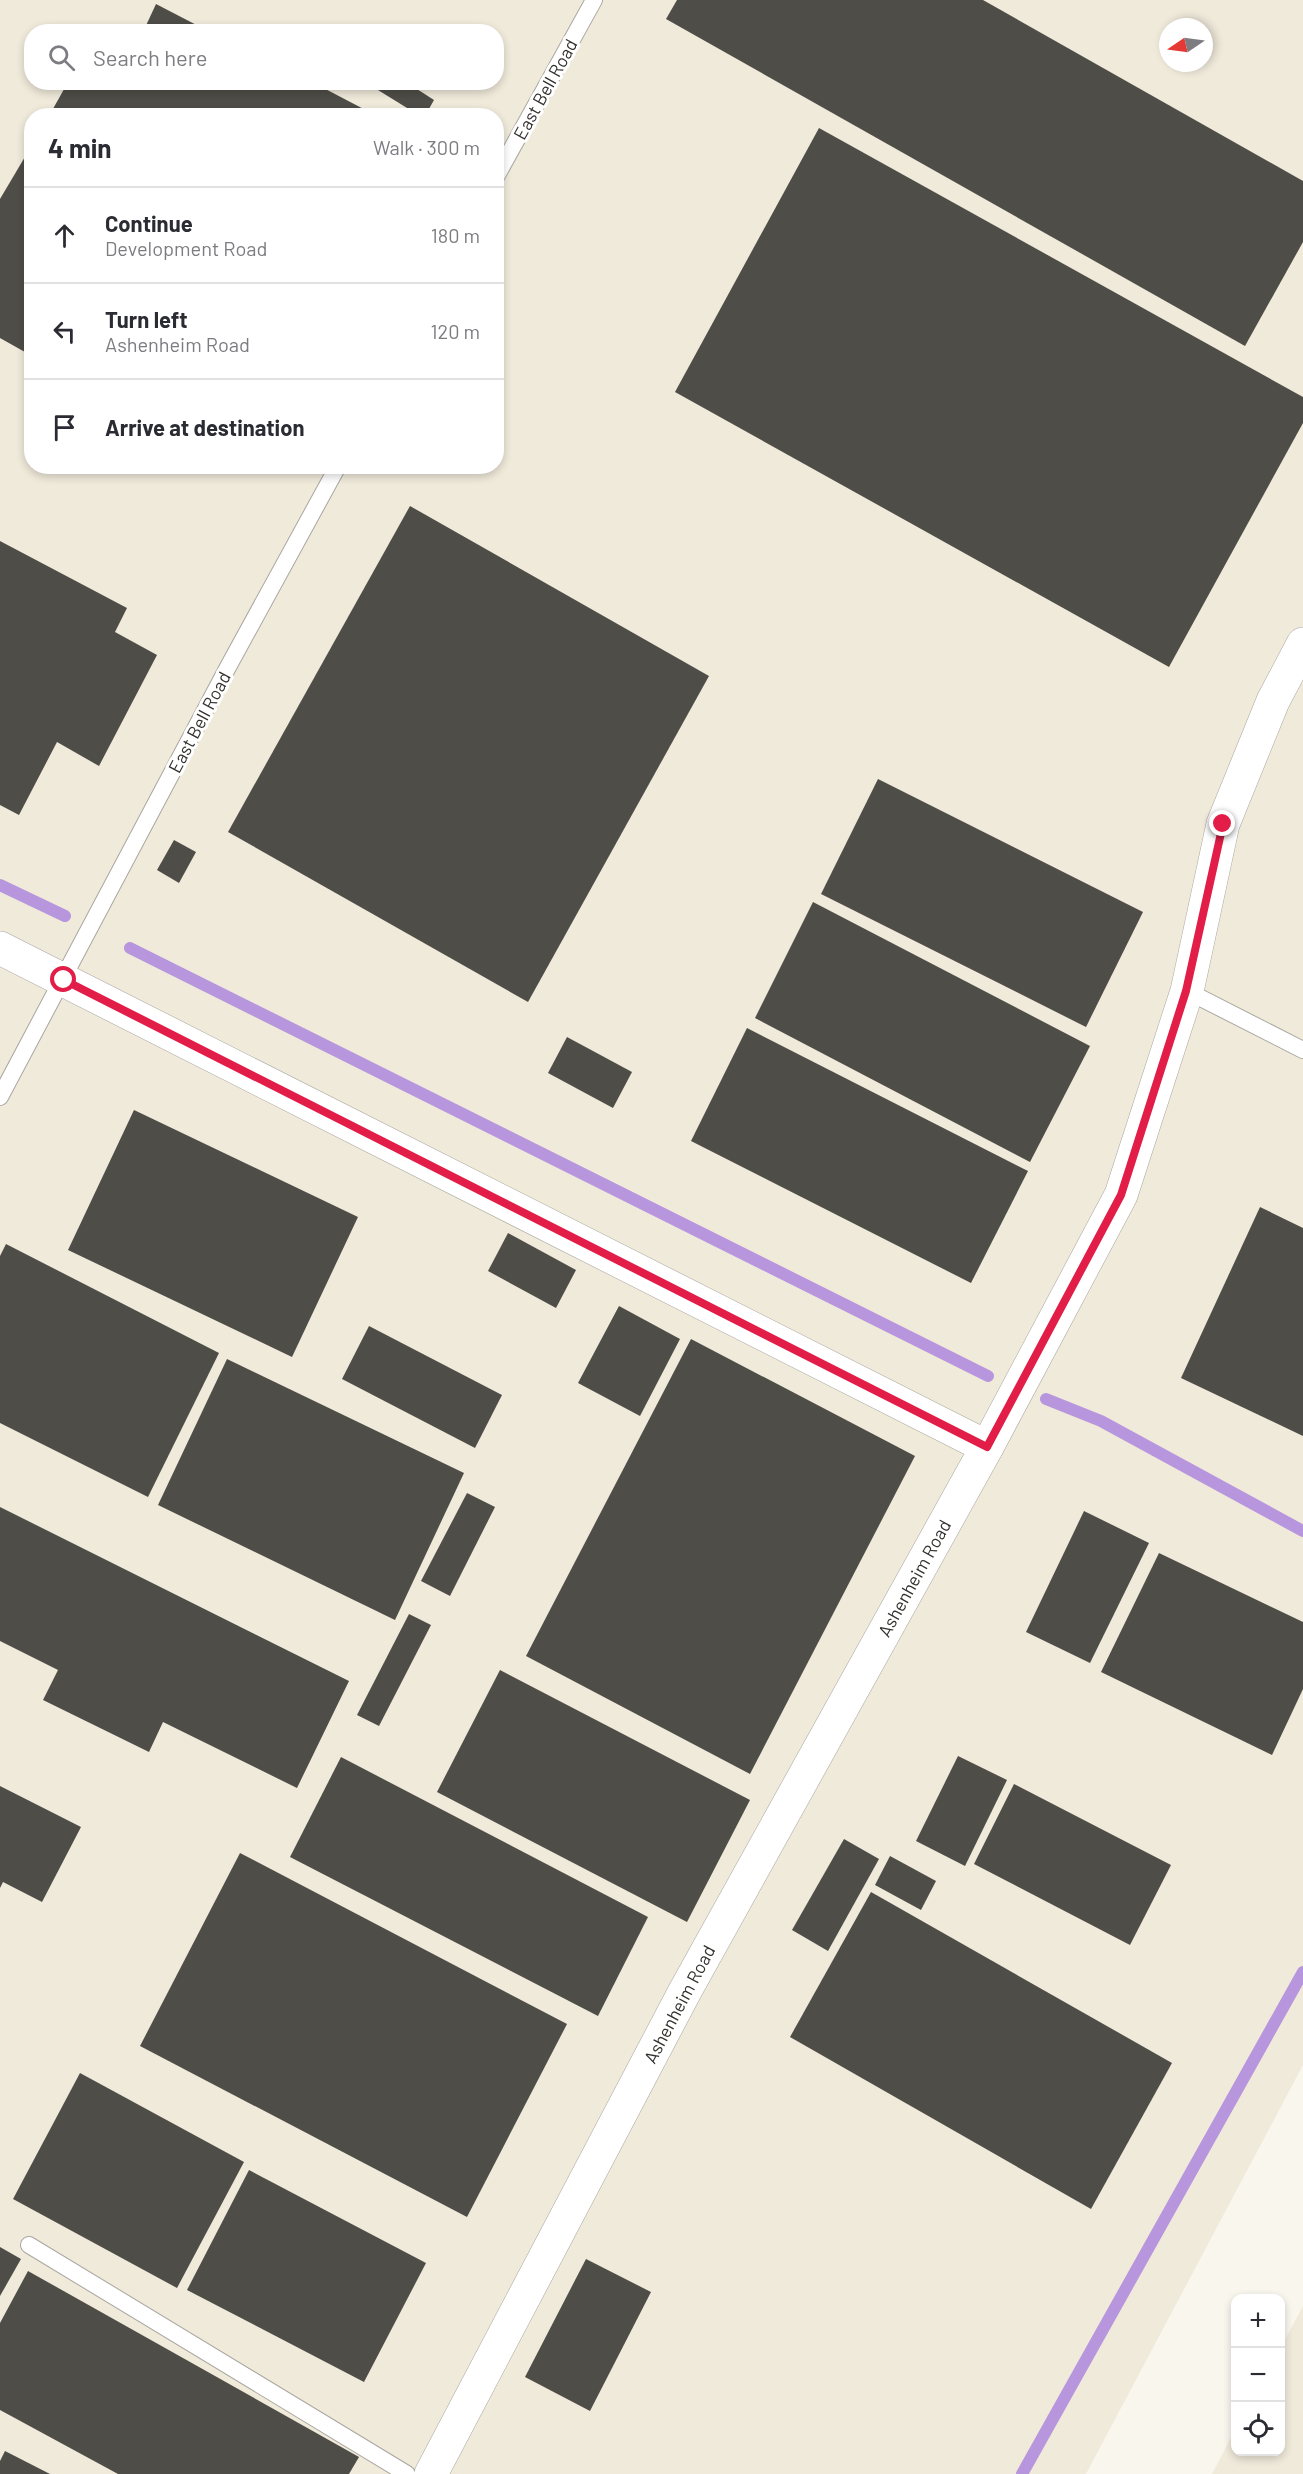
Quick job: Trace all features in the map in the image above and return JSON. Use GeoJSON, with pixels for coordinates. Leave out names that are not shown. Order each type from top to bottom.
{"type":"FeatureCollection","features":[{"type":"Feature","properties":{"kind":"street","name":"Ashenheim Road"},"geometry":{"type":"LineString","coordinates":[[431,2474],[685,1991],[987,1447],[1121,1195],[1186,991],[1223,824],[1273,700],[1303,644]]}},
{"type":"Feature","properties":{"kind":"street"},"geometry":{"type":"LineString","coordinates":[[0,948],[987,1447]]}},
{"type":"Feature","properties":{"kind":"lane","name":"East Bell Road"},"geometry":{"type":"LineString","coordinates":[[504,163],[594,0]]}},
{"type":"Feature","properties":{"kind":"lane","name":"East Bell Road"},"geometry":{"type":"LineString","coordinates":[[0,1097],[222,678],[334,474]]}},
{"type":"Feature","properties":{"kind":"lane"},"geometry":{"type":"LineString","coordinates":[[1186,991],[1303,1050]]}},
{"type":"Feature","properties":{"kind":"lane"},"geometry":{"type":"LineString","coordinates":[[29,2245],[407,2474]]}},
{"type":"Feature","properties":{"kind":"shaded area"},"geometry":{"type":"Polygon","coordinates":[[[0,0],[1303,0],[1303,2065],[1086,2474],[0,2474],[0,0]]]}},
{"type":"Feature","properties":{"kind":"shaded area"},"geometry":{"type":"Polygon","coordinates":[[[1303,2306],[1303,2474],[1212,2474],[1231,2438],[1231,2456],[1285,2456],[1285,2340],[1303,2306]]]}},
{"type":"Feature","properties":{"kind":"building"},"geometry":{"type":"Polygon","coordinates":[[[677,0],[983,0],[1303,181],[1303,242],[1245,346],[666,19],[677,0]]]}},
{"type":"Feature","properties":{"kind":"building"},"geometry":{"type":"Polygon","coordinates":[[[156,4],[195,24],[147,24],[156,4]]]}},
{"type":"Feature","properties":{"kind":"building"},"geometry":{"type":"Polygon","coordinates":[[[64,90],[327,90],[362,108],[53,108],[64,90]]]}},
{"type":"Feature","properties":{"kind":"building"},"geometry":{"type":"Polygon","coordinates":[[[378,90],[418,90],[434,100],[430,108],[407,108],[378,90]]]}},
{"type":"Feature","properties":{"kind":"building"},"geometry":{"type":"Polygon","coordinates":[[[819,128],[1303,397],[1303,423],[1169,667],[675,392],[819,128]]]}},
{"type":"Feature","properties":{"kind":"building"},"geometry":{"type":"Polygon","coordinates":[[[24,158],[24,352],[0,338],[0,199],[24,158]]]}},
{"type":"Feature","properties":{"kind":"building"},"geometry":{"type":"Polygon","coordinates":[[[410,506],[709,676],[528,1002],[228,832],[410,506]]]}},
{"type":"Feature","properties":{"kind":"building"},"geometry":{"type":"Polygon","coordinates":[[[0,541],[127,608],[115,632],[157,655],[99,766],[57,742],[19,815],[0,805],[0,541]]]}},
{"type":"Feature","properties":{"kind":"building"},"geometry":{"type":"Polygon","coordinates":[[[878,779],[1143,912],[1086,1027],[821,894],[878,779]]]}},
{"type":"Feature","properties":{"kind":"building"},"geometry":{"type":"Polygon","coordinates":[[[174,840],[196,852],[179,883],[157,870],[174,840]]]}},
{"type":"Feature","properties":{"kind":"building"},"geometry":{"type":"Polygon","coordinates":[[[813,902],[1090,1046],[1030,1162],[755,1018],[813,902]]]}},
{"type":"Feature","properties":{"kind":"building"},"geometry":{"type":"Polygon","coordinates":[[[747,1028],[1028,1171],[971,1283],[691,1141],[747,1028]]]}},
{"type":"Feature","properties":{"kind":"building"},"geometry":{"type":"Polygon","coordinates":[[[567,1037],[632,1072],[613,1108],[548,1073],[567,1037]]]}},
{"type":"Feature","properties":{"kind":"building"},"geometry":{"type":"Polygon","coordinates":[[[134,1110],[358,1217],[292,1357],[68,1250],[134,1110]]]}},
{"type":"Feature","properties":{"kind":"building"},"geometry":{"type":"Polygon","coordinates":[[[1260,1207],[1303,1228],[1303,1436],[1181,1378],[1260,1207]]]}},
{"type":"Feature","properties":{"kind":"building"},"geometry":{"type":"Polygon","coordinates":[[[508,1233],[576,1270],[556,1308],[488,1271],[508,1233]]]}},
{"type":"Feature","properties":{"kind":"building"},"geometry":{"type":"Polygon","coordinates":[[[6,1244],[219,1353],[148,1497],[0,1423],[0,1256],[6,1244]]]}},
{"type":"Feature","properties":{"kind":"building"},"geometry":{"type":"Polygon","coordinates":[[[619,1306],[680,1339],[640,1416],[578,1383],[619,1306]]]}},
{"type":"Feature","properties":{"kind":"building"},"geometry":{"type":"Polygon","coordinates":[[[369,1326],[502,1395],[475,1448],[342,1379],[369,1326]]]}},
{"type":"Feature","properties":{"kind":"building"},"geometry":{"type":"Polygon","coordinates":[[[691,1339],[915,1456],[750,1774],[526,1656],[691,1339]]]}},
{"type":"Feature","properties":{"kind":"building"},"geometry":{"type":"Polygon","coordinates":[[[227,1359],[464,1473],[395,1620],[158,1505],[227,1359]]]}},
{"type":"Feature","properties":{"kind":"building"},"geometry":{"type":"Polygon","coordinates":[[[467,1493],[495,1507],[450,1596],[421,1581],[467,1493]]]}},
{"type":"Feature","properties":{"kind":"building"},"geometry":{"type":"Polygon","coordinates":[[[0,1507],[349,1681],[297,1788],[163,1722],[149,1752],[43,1700],[58,1670],[0,1641],[0,1507]]]}},
{"type":"Feature","properties":{"kind":"building"},"geometry":{"type":"Polygon","coordinates":[[[1084,1511],[1149,1543],[1090,1663],[1026,1632],[1084,1511]]]}},
{"type":"Feature","properties":{"kind":"building"},"geometry":{"type":"Polygon","coordinates":[[[1159,1553],[1303,1622],[1303,1689],[1272,1755],[1101,1672],[1159,1553]]]}},
{"type":"Feature","properties":{"kind":"building"},"geometry":{"type":"Polygon","coordinates":[[[409,1614],[431,1625],[379,1726],[357,1715],[409,1614]]]}},
{"type":"Feature","properties":{"kind":"building"},"geometry":{"type":"Polygon","coordinates":[[[500,1670],[750,1800],[687,1922],[437,1792],[500,1670]]]}},
{"type":"Feature","properties":{"kind":"building"},"geometry":{"type":"Polygon","coordinates":[[[958,1756],[1007,1780],[965,1866],[916,1841],[958,1756]]]}},
{"type":"Feature","properties":{"kind":"building"},"geometry":{"type":"Polygon","coordinates":[[[341,1757],[648,1917],[598,2016],[290,1857],[341,1757]]]}},
{"type":"Feature","properties":{"kind":"building"},"geometry":{"type":"Polygon","coordinates":[[[1014,1784],[1171,1865],[1130,1945],[974,1864],[1014,1784]]]}},
{"type":"Feature","properties":{"kind":"building"},"geometry":{"type":"Polygon","coordinates":[[[0,1786],[81,1827],[42,1902],[3,1882],[0,1888],[0,1786]]]}},
{"type":"Feature","properties":{"kind":"building"},"geometry":{"type":"Polygon","coordinates":[[[844,1839],[879,1859],[828,1951],[792,1930],[844,1839]]]}},
{"type":"Feature","properties":{"kind":"building"},"geometry":{"type":"Polygon","coordinates":[[[240,1853],[567,2024],[467,2217],[140,2046],[240,1853]]]}},
{"type":"Feature","properties":{"kind":"building"},"geometry":{"type":"Polygon","coordinates":[[[890,1856],[936,1881],[921,1910],[875,1885],[890,1856]]]}},
{"type":"Feature","properties":{"kind":"building"},"geometry":{"type":"Polygon","coordinates":[[[871,1892],[1172,2063],[1091,2209],[790,2037],[871,1892]]]}},
{"type":"Feature","properties":{"kind":"building"},"geometry":{"type":"Polygon","coordinates":[[[80,2073],[244,2162],[177,2288],[13,2199],[80,2073]]]}},
{"type":"Feature","properties":{"kind":"building"},"geometry":{"type":"Polygon","coordinates":[[[249,2170],[426,2263],[364,2382],[187,2290],[249,2170]]]}},
{"type":"Feature","properties":{"kind":"building"},"geometry":{"type":"Polygon","coordinates":[[[0,2247],[21,2259],[0,2296],[0,2247]]]}},
{"type":"Feature","properties":{"kind":"building"},"geometry":{"type":"Polygon","coordinates":[[[586,2259],[651,2292],[590,2411],[525,2377],[586,2259]]]}},
{"type":"Feature","properties":{"kind":"building"},"geometry":{"type":"Polygon","coordinates":[[[28,2271],[359,2457],[349,2474],[118,2474],[0,2410],[0,2323],[28,2271]]]}},
{"type":"Feature","properties":{"kind":"building"},"geometry":{"type":"Polygon","coordinates":[[[5,2451],[50,2474],[0,2474],[0,2461],[5,2451]]]}},
{"type":"Feature","properties":{"kind":"waterway"},"geometry":{"type":"LineString","coordinates":[[0,885],[65,916]]}},
{"type":"Feature","properties":{"kind":"waterway"},"geometry":{"type":"LineString","coordinates":[[130,948],[988,1376]]}},
{"type":"Feature","properties":{"kind":"waterway"},"geometry":{"type":"LineString","coordinates":[[1046,1399],[1101,1421],[1303,1531]]}},
{"type":"Feature","properties":{"kind":"waterway"},"geometry":{"type":"LineString","coordinates":[[1022,2474],[1303,1972]]}},
{"type":"Feature","properties":{"kind":"route"},"geometry":{"type":"LineString","coordinates":[[64,980],[987,1447],[1121,1195],[1186,991],[1223,824]]}}]}
